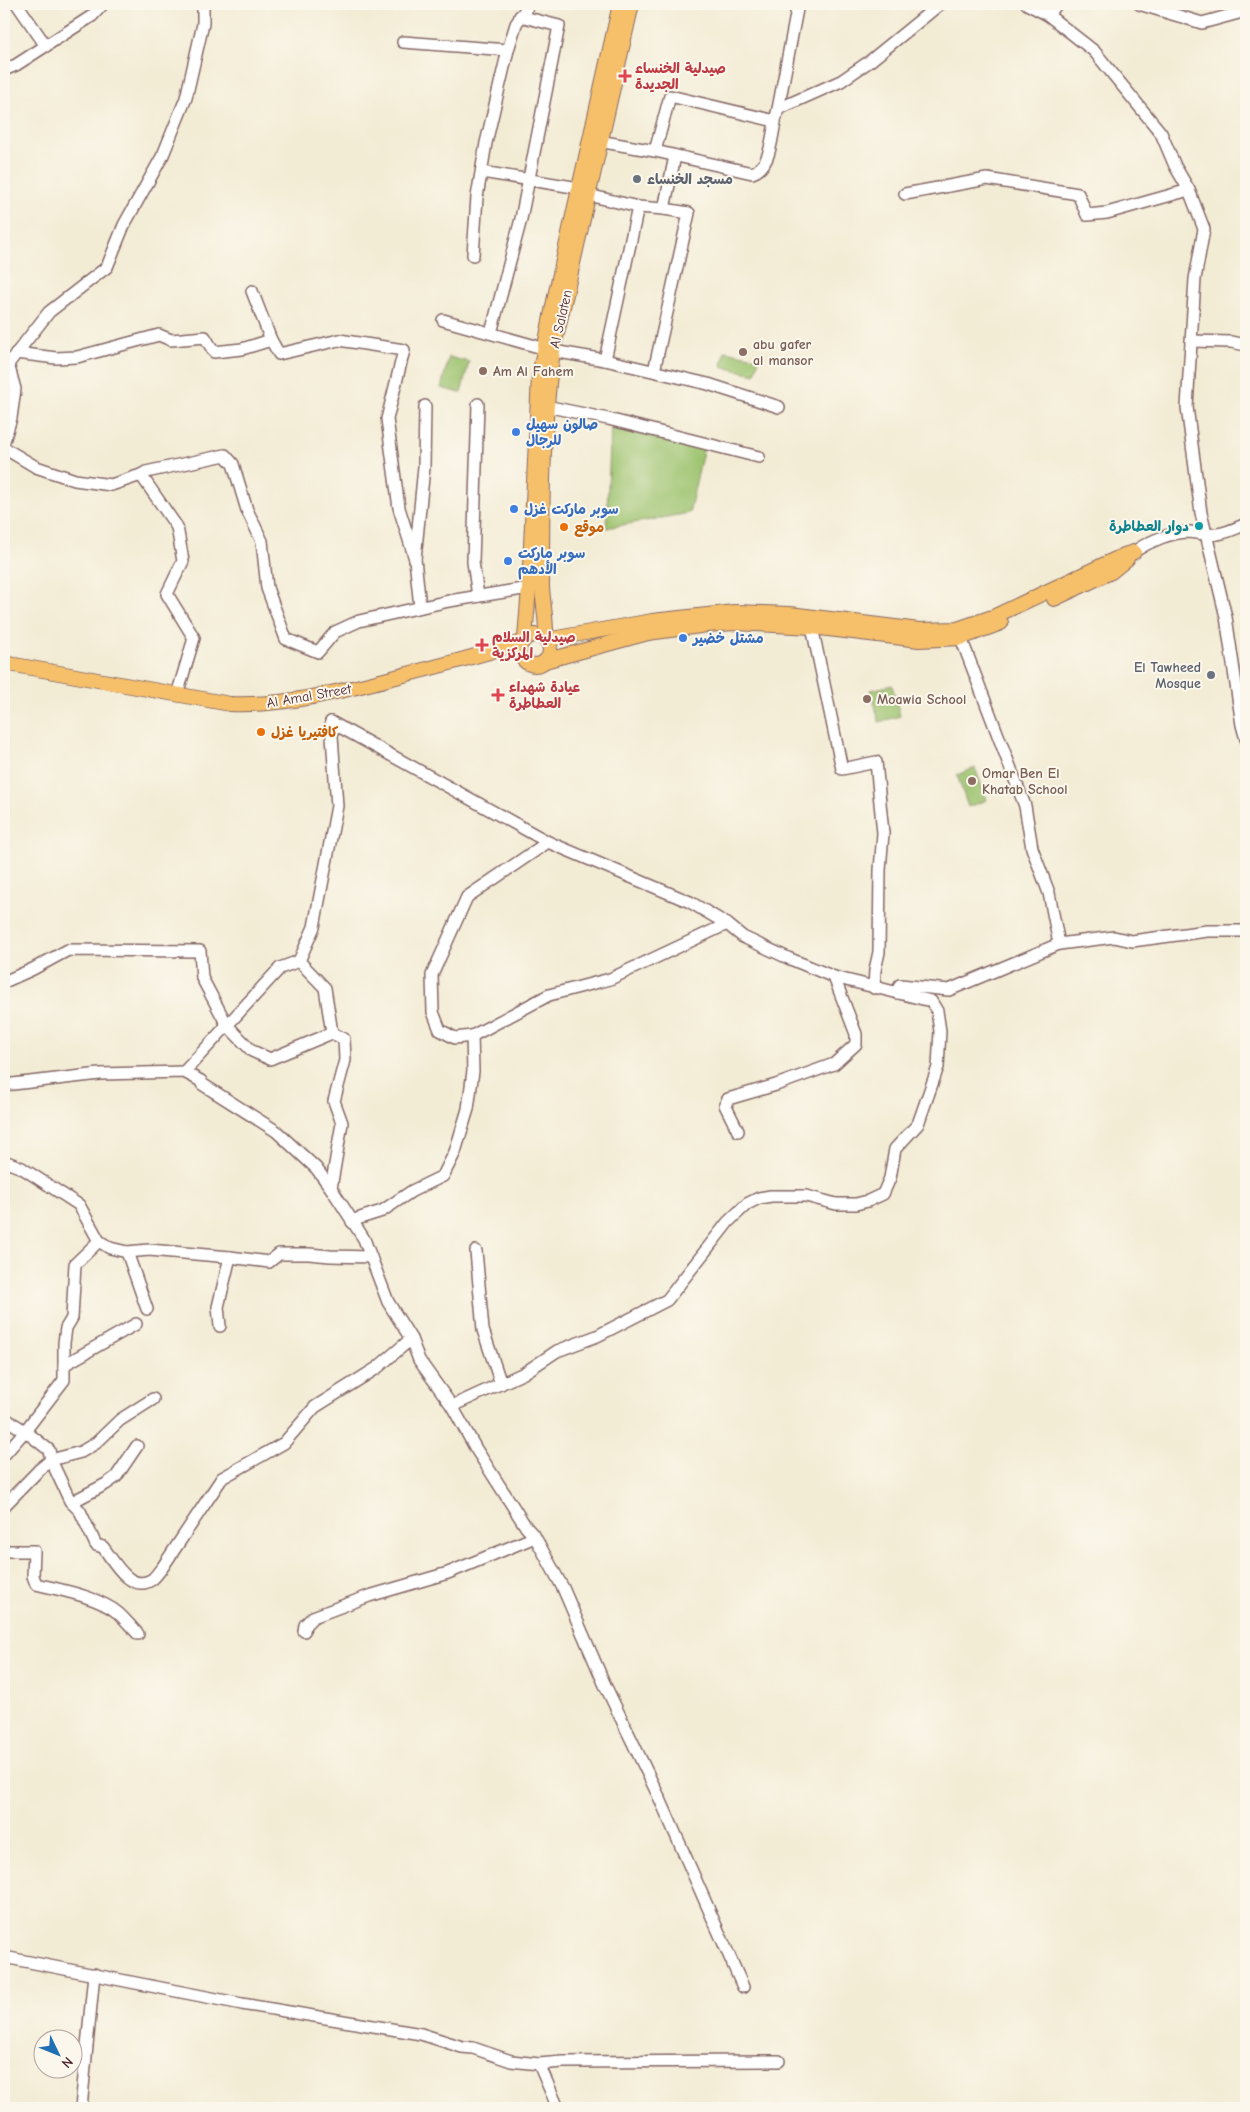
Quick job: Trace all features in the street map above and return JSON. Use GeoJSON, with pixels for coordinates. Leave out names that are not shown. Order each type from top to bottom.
{"type":"FeatureCollection","features":[{"type":"Feature","properties":{"kind":"main road","name":"Al Salaten"},"geometry":{"type":"LineString","coordinates":[[596,140],[620,4]]}},
{"type":"Feature","properties":{"kind":"main road","name":"Al Salaten"},"geometry":{"type":"LineString","coordinates":[[523,640],[529,588],[541,405],[549,349],[582,192],[632,4]]}},
{"type":"Feature","properties":{"kind":"main road","name":"Al Salaten"},"geometry":{"type":"LineString","coordinates":[[541,405],[542,599],[546,640]]}},
{"type":"Feature","properties":{"kind":"main road"},"geometry":{"type":"LineString","coordinates":[[546,640],[652,621],[730,613],[790,614],[919,630],[957,629],[995,616],[1124,554],[1134,552]]}},
{"type":"Feature","properties":{"kind":"main road"},"geometry":{"type":"LineString","coordinates":[[545,661],[550,653],[546,640],[538,635],[529,636],[523,640],[520,653],[525,661],[535,665],[669,629],[735,623],[812,627],[919,640],[961,638],[982,632],[1111,572],[1134,552]]}},
{"type":"Feature","properties":{"kind":"main road","name":"Al Amal Street"},"geometry":{"type":"LineString","coordinates":[[4,663],[230,704],[259,705],[294,702],[324,696],[461,661],[523,640]]}},
{"type":"Feature","properties":{"kind":"street"},"geometry":{"type":"LineString","coordinates":[[17,4],[46,46]]}},
{"type":"Feature","properties":{"kind":"street"},"geometry":{"type":"LineString","coordinates":[[4,70],[16,65],[92,16],[103,4]]}},
{"type":"Feature","properties":{"kind":"street"},"geometry":{"type":"LineString","coordinates":[[4,441],[11,418],[16,390],[6,364],[49,312],[107,267],[124,225],[163,155],[186,98],[203,24],[203,4]]}},
{"type":"Feature","properties":{"kind":"street"},"geometry":{"type":"LineString","coordinates":[[473,255],[477,197],[486,143],[508,50],[520,16],[529,4]]}},
{"type":"Feature","properties":{"kind":"street"},"geometry":{"type":"LineString","coordinates":[[654,151],[670,96],[775,121],[798,4]]}},
{"type":"Feature","properties":{"kind":"street"},"geometry":{"type":"LineString","coordinates":[[778,109],[841,81],[870,61],[940,4]]}},
{"type":"Feature","properties":{"kind":"street"},"geometry":{"type":"LineString","coordinates":[[1027,4],[1048,15],[1094,51],[1161,133],[1175,166],[1189,190],[1204,229],[1195,279],[1187,407],[1201,513],[1226,617],[1246,739]]}},
{"type":"Feature","properties":{"kind":"street"},"geometry":{"type":"LineString","coordinates":[[1048,15],[1058,4]]}},
{"type":"Feature","properties":{"kind":"street"},"geometry":{"type":"LineString","coordinates":[[1139,4],[1202,24],[1246,11]]}},
{"type":"Feature","properties":{"kind":"street"},"geometry":{"type":"LineString","coordinates":[[491,333],[521,219],[559,26],[520,16]]}},
{"type":"Feature","properties":{"kind":"street"},"geometry":{"type":"LineString","coordinates":[[403,42],[508,50]]}},
{"type":"Feature","properties":{"kind":"street"},"geometry":{"type":"LineString","coordinates":[[596,140],[749,173],[756,172],[766,162],[775,123]]}},
{"type":"Feature","properties":{"kind":"street"},"geometry":{"type":"LineString","coordinates":[[664,209],[675,156]]}},
{"type":"Feature","properties":{"kind":"street"},"geometry":{"type":"LineString","coordinates":[[482,172],[582,192],[638,206],[689,213],[654,371]]}},
{"type":"Feature","properties":{"kind":"street"},"geometry":{"type":"LineString","coordinates":[[905,194],[987,179],[1078,194],[1087,214],[1106,213],[1189,190]]}},
{"type":"Feature","properties":{"kind":"street"},"geometry":{"type":"LineString","coordinates":[[605,360],[638,206]]}},
{"type":"Feature","properties":{"kind":"street"},"geometry":{"type":"LineString","coordinates":[[252,291],[270,340],[279,354],[339,340],[404,350],[387,419],[399,508],[415,559],[420,607]]}},
{"type":"Feature","properties":{"kind":"street"},"geometry":{"type":"LineString","coordinates":[[443,320],[549,349],[708,384],[779,406]]}},
{"type":"Feature","properties":{"kind":"street"},"geometry":{"type":"LineString","coordinates":[[16,353],[56,358],[77,357],[159,335],[171,340],[204,337],[214,352],[242,349],[270,340]]}},
{"type":"Feature","properties":{"kind":"street"},"geometry":{"type":"LineString","coordinates":[[1190,341],[1231,342],[1246,345]]}},
{"type":"Feature","properties":{"kind":"street"},"geometry":{"type":"LineString","coordinates":[[478,404],[473,562],[478,596]]}},
{"type":"Feature","properties":{"kind":"street"},"geometry":{"type":"LineString","coordinates":[[541,405],[608,419],[759,457]]}},
{"type":"Feature","properties":{"kind":"street"},"geometry":{"type":"LineString","coordinates":[[415,559],[424,467],[425,406]]}},
{"type":"Feature","properties":{"kind":"street"},"geometry":{"type":"LineString","coordinates":[[4,448],[36,467],[75,480],[111,485],[170,466],[225,455],[233,464],[247,510],[262,541],[266,588],[286,640],[318,652],[335,632],[359,621],[420,607],[529,588]]}},
{"type":"Feature","properties":{"kind":"street"},"geometry":{"type":"LineString","coordinates":[[141,475],[177,527],[183,561],[167,594],[194,638],[177,695]]}},
{"type":"Feature","properties":{"kind":"street"},"geometry":{"type":"LineString","coordinates":[[1134,552],[1162,537],[1192,533],[1219,534],[1246,524]]}},
{"type":"Feature","properties":{"kind":"street"},"geometry":{"type":"LineString","coordinates":[[812,627],[842,769],[876,762],[883,833],[880,870],[879,952],[874,988]]}},
{"type":"Feature","properties":{"kind":"street"},"geometry":{"type":"LineString","coordinates":[[961,638],[1025,806],[1032,848],[1049,893],[1059,944]]}},
{"type":"Feature","properties":{"kind":"street"},"geometry":{"type":"LineString","coordinates":[[184,1072],[280,968],[299,961],[314,927],[337,806],[331,722],[548,842],[690,902],[727,924],[743,937],[834,977],[931,1001],[937,1011],[940,1049],[938,1067],[918,1124],[895,1149],[890,1178],[883,1194],[868,1202],[856,1204],[836,1204],[806,1196],[759,1198],[747,1204],[728,1222],[667,1300],[597,1336],[557,1351],[524,1373],[452,1406]]}},
{"type":"Feature","properties":{"kind":"street"},"geometry":{"type":"LineString","coordinates":[[548,842],[467,897],[432,974],[433,1012],[440,1030],[455,1038],[472,1036],[548,995],[610,979],[727,924]]}},
{"type":"Feature","properties":{"kind":"street"},"geometry":{"type":"LineString","coordinates":[[897,993],[900,985],[949,990],[1059,944],[1114,937],[1132,941],[1206,931],[1246,931]]}},
{"type":"Feature","properties":{"kind":"street"},"geometry":{"type":"LineString","coordinates":[[4,982],[68,950],[200,951],[202,978],[227,1025],[252,1051],[270,1059],[332,1033],[344,1039],[345,1060],[334,1101],[342,1122],[331,1188]]}},
{"type":"Feature","properties":{"kind":"street"},"geometry":{"type":"LineString","coordinates":[[299,961],[325,988],[332,1033]]}},
{"type":"Feature","properties":{"kind":"street"},"geometry":{"type":"LineString","coordinates":[[738,1131],[725,1106],[728,1099],[834,1064],[856,1044],[856,1034],[834,977]]}},
{"type":"Feature","properties":{"kind":"street"},"geometry":{"type":"LineString","coordinates":[[352,1222],[382,1211],[412,1191],[443,1176],[455,1152],[468,1109],[473,1071],[472,1036]]}},
{"type":"Feature","properties":{"kind":"street"},"geometry":{"type":"LineString","coordinates":[[6,1085],[100,1074],[184,1072],[201,1081],[202,1084],[276,1131],[316,1168],[364,1239],[388,1302],[411,1339],[419,1360],[452,1406],[476,1449],[535,1538],[562,1588],[604,1683],[660,1799],[744,1987]]}},
{"type":"Feature","properties":{"kind":"street"},"geometry":{"type":"LineString","coordinates":[[4,1160],[22,1168],[79,1205],[99,1241],[110,1248],[127,1252],[149,1250],[269,1262],[279,1254],[371,1257]]}},
{"type":"Feature","properties":{"kind":"street"},"geometry":{"type":"LineString","coordinates":[[4,1455],[64,1380],[66,1328],[72,1318],[76,1264],[99,1241]]}},
{"type":"Feature","properties":{"kind":"street"},"geometry":{"type":"LineString","coordinates":[[476,1251],[483,1330],[501,1384]]}},
{"type":"Feature","properties":{"kind":"street"},"geometry":{"type":"LineString","coordinates":[[127,1252],[147,1309]]}},
{"type":"Feature","properties":{"kind":"street"},"geometry":{"type":"LineString","coordinates":[[220,1326],[218,1307],[230,1258]]}},
{"type":"Feature","properties":{"kind":"street"},"geometry":{"type":"LineString","coordinates":[[64,1365],[136,1324]]}},
{"type":"Feature","properties":{"kind":"street"},"geometry":{"type":"LineString","coordinates":[[4,1418],[25,1431],[49,1450],[51,1460],[70,1501],[89,1527],[96,1545],[103,1548],[122,1572],[132,1581],[140,1584],[151,1580],[162,1568],[222,1478],[284,1443],[315,1407],[377,1368],[411,1339]]}},
{"type":"Feature","properties":{"kind":"street"},"geometry":{"type":"LineString","coordinates":[[4,1506],[51,1460],[81,1452],[96,1443],[120,1420],[153,1399]]}},
{"type":"Feature","properties":{"kind":"street"},"geometry":{"type":"LineString","coordinates":[[72,1502],[116,1477],[137,1446]]}},
{"type":"Feature","properties":{"kind":"street"},"geometry":{"type":"LineString","coordinates":[[304,1631],[305,1625],[313,1617],[369,1596],[448,1573],[535,1538]]}},
{"type":"Feature","properties":{"kind":"street"},"geometry":{"type":"LineString","coordinates":[[4,1551],[34,1551],[33,1576],[36,1584],[86,1598],[109,1607],[119,1614],[138,1634]]}},
{"type":"Feature","properties":{"kind":"street"},"geometry":{"type":"LineString","coordinates":[[4,1957],[246,2005],[421,2034],[462,2047],[473,2048],[511,2061],[539,2064],[562,2062],[778,2061]]}},
{"type":"Feature","properties":{"kind":"street"},"geometry":{"type":"LineString","coordinates":[[81,2108],[94,1974]]}},
{"type":"Feature","properties":{"kind":"street"},"geometry":{"type":"LineString","coordinates":[[539,2064],[558,2108]]}},
{"type":"Feature","properties":{"kind":"green space"},"geometry":{"type":"Polygon","coordinates":[[[725,351],[759,358],[755,374],[722,367],[725,351]]]}},
{"type":"Feature","properties":{"kind":"green space"},"geometry":{"type":"Polygon","coordinates":[[[449,357],[469,362],[461,393],[441,388],[449,357]]]}},
{"type":"Feature","properties":{"kind":"green space"},"geometry":{"type":"Polygon","coordinates":[[[611,428],[704,447],[689,513],[606,528],[611,428]]]}},
{"type":"Feature","properties":{"kind":"green space"},"geometry":{"type":"Polygon","coordinates":[[[892,685],[900,716],[879,722],[871,690],[892,685]]]}},
{"type":"Feature","properties":{"kind":"green space"},"geometry":{"type":"Polygon","coordinates":[[[975,768],[987,800],[968,807],[957,775],[975,768]]]}},
{"type":"Feature","properties":{"kind":"place","name":"صيدلية الخنساء الجديدة"},"geometry":{"type":"Point","coordinates":[625,76]}},
{"type":"Feature","properties":{"kind":"place","name":"مسجد الخنساء"},"geometry":{"type":"Point","coordinates":[637,179]}},
{"type":"Feature","properties":{"kind":"place","name":"abu gafer al mansor"},"geometry":{"type":"Point","coordinates":[743,352]}},
{"type":"Feature","properties":{"kind":"place","name":"Am Al Fahem"},"geometry":{"type":"Point","coordinates":[483,371]}},
{"type":"Feature","properties":{"kind":"place","name":"صالون سهيل للرجال"},"geometry":{"type":"Point","coordinates":[516,432]}},
{"type":"Feature","properties":{"kind":"place","name":"سوبر ماركت غزل"},"geometry":{"type":"Point","coordinates":[514,509]}},
{"type":"Feature","properties":{"kind":"place","name":"دوار العطاطرة"},"geometry":{"type":"Point","coordinates":[1199,526]}},
{"type":"Feature","properties":{"kind":"place","name":"موقع"},"geometry":{"type":"Point","coordinates":[564,527]}},
{"type":"Feature","properties":{"kind":"place","name":"سوبر ماركت الأدهم"},"geometry":{"type":"Point","coordinates":[508,561]}},
{"type":"Feature","properties":{"kind":"place","name":"مشتل خضير"},"geometry":{"type":"Point","coordinates":[683,638]}},
{"type":"Feature","properties":{"kind":"place","name":"صيدلية السلام المركزية"},"geometry":{"type":"Point","coordinates":[482,645]}},
{"type":"Feature","properties":{"kind":"place","name":"El Tawheed Mosque"},"geometry":{"type":"Point","coordinates":[1211,675]}},
{"type":"Feature","properties":{"kind":"place","name":"عيادة شهداء العطاطرة"},"geometry":{"type":"Point","coordinates":[498,695]}},
{"type":"Feature","properties":{"kind":"place","name":"Moawia School"},"geometry":{"type":"Point","coordinates":[867,699]}},
{"type":"Feature","properties":{"kind":"place","name":"كافتيريا غزل"},"geometry":{"type":"Point","coordinates":[261,732]}},
{"type":"Feature","properties":{"kind":"place","name":"Omar Ben El Khatab School"},"geometry":{"type":"Point","coordinates":[972,781]}}]}
